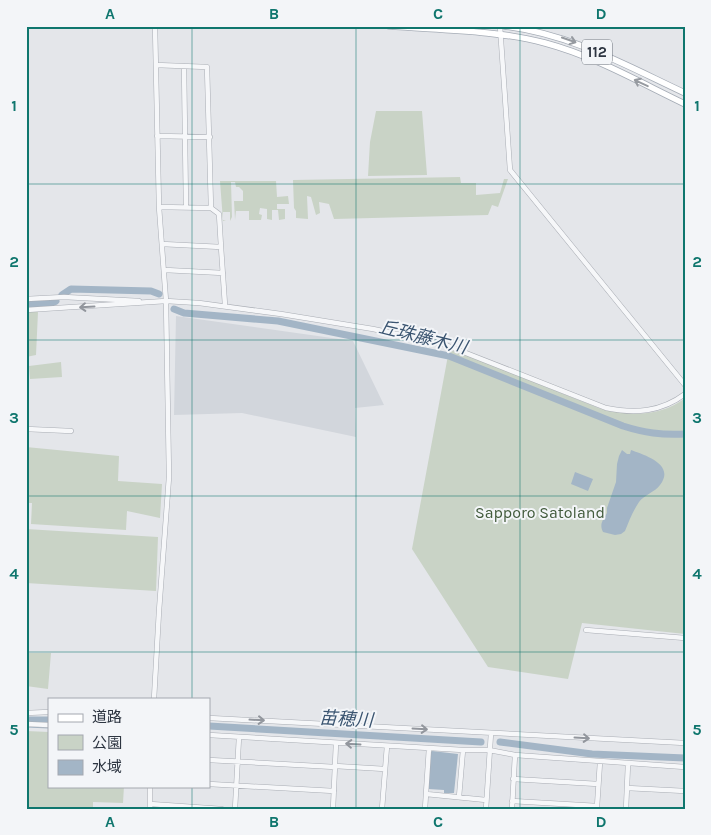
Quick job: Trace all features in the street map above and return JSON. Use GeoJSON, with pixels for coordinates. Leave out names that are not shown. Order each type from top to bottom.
{"type":"FeatureCollection","features":[{"type":"Feature","properties":{"kind":"main road","name":"112"},"geometry":{"type":"LineString","coordinates":[[389,26],[500,36],[543,43],[576,53],[685,104]]}},
{"type":"Feature","properties":{"kind":"main road","name":"112"},"geometry":{"type":"LineString","coordinates":[[504,26],[538,32],[574,42],[685,93]]}},
{"type":"Feature","properties":{"kind":"street"},"geometry":{"type":"LineString","coordinates":[[154,698],[169,477],[165,270],[159,206],[156,26]]}},
{"type":"Feature","properties":{"kind":"street"},"geometry":{"type":"LineString","coordinates":[[500,26],[510,170],[512,175],[685,385]]}},
{"type":"Feature","properties":{"kind":"street"},"geometry":{"type":"LineString","coordinates":[[156,65],[207,67],[211,208]]}},
{"type":"Feature","properties":{"kind":"street"},"geometry":{"type":"LineString","coordinates":[[184,66],[186,207]]}},
{"type":"Feature","properties":{"kind":"street"},"geometry":{"type":"LineString","coordinates":[[157,136],[210,137]]}},
{"type":"Feature","properties":{"kind":"street"},"geometry":{"type":"LineString","coordinates":[[159,206],[211,208],[219,214],[224,305]]}},
{"type":"Feature","properties":{"kind":"street"},"geometry":{"type":"LineString","coordinates":[[162,244],[221,247]]}},
{"type":"Feature","properties":{"kind":"street"},"geometry":{"type":"LineString","coordinates":[[165,270],[222,273]]}},
{"type":"Feature","properties":{"kind":"street"},"geometry":{"type":"LineString","coordinates":[[26,299],[64,297],[153,302]]}},
{"type":"Feature","properties":{"kind":"street"},"geometry":{"type":"LineString","coordinates":[[26,310],[166,301],[224,305],[364,328],[443,344],[606,408],[616,410],[631,412],[655,409],[667,405],[685,394]]}},
{"type":"Feature","properties":{"kind":"street"},"geometry":{"type":"LineString","coordinates":[[26,429],[71,431]]}},
{"type":"Feature","properties":{"kind":"street"},"geometry":{"type":"LineString","coordinates":[[586,630],[685,638]]}},
{"type":"Feature","properties":{"kind":"street"},"geometry":{"type":"LineString","coordinates":[[26,713],[48,712]]}},
{"type":"Feature","properties":{"kind":"street"},"geometry":{"type":"LineString","coordinates":[[210,718],[685,744]]}},
{"type":"Feature","properties":{"kind":"street"},"geometry":{"type":"LineString","coordinates":[[26,724],[48,725]]}},
{"type":"Feature","properties":{"kind":"street"},"geometry":{"type":"LineString","coordinates":[[486,809],[491,733]]}},
{"type":"Feature","properties":{"kind":"street"},"geometry":{"type":"LineString","coordinates":[[210,735],[489,750],[515,755],[685,767]]}},
{"type":"Feature","properties":{"kind":"street"},"geometry":{"type":"LineString","coordinates":[[235,809],[239,737]]}},
{"type":"Feature","properties":{"kind":"street"},"geometry":{"type":"LineString","coordinates":[[334,809],[336,743]]}},
{"type":"Feature","properties":{"kind":"street"},"geometry":{"type":"LineString","coordinates":[[382,809],[387,746]]}},
{"type":"Feature","properties":{"kind":"street"},"geometry":{"type":"LineString","coordinates":[[425,809],[430,748]]}},
{"type":"Feature","properties":{"kind":"street"},"geometry":{"type":"LineString","coordinates":[[459,797],[463,750]]}},
{"type":"Feature","properties":{"kind":"street"},"geometry":{"type":"LineString","coordinates":[[512,809],[515,755]]}},
{"type":"Feature","properties":{"kind":"street"},"geometry":{"type":"LineString","coordinates":[[210,760],[385,769]]}},
{"type":"Feature","properties":{"kind":"street"},"geometry":{"type":"LineString","coordinates":[[512,801],[597,807],[600,762]]}},
{"type":"Feature","properties":{"kind":"street"},"geometry":{"type":"LineString","coordinates":[[626,809],[628,764]]}},
{"type":"Feature","properties":{"kind":"street"},"geometry":{"type":"LineString","coordinates":[[514,779],[598,784]]}},
{"type":"Feature","properties":{"kind":"street"},"geometry":{"type":"LineString","coordinates":[[210,784],[334,791]]}},
{"type":"Feature","properties":{"kind":"street"},"geometry":{"type":"LineString","coordinates":[[150,788],[150,806],[222,809]]}},
{"type":"Feature","properties":{"kind":"street"},"geometry":{"type":"LineString","coordinates":[[627,788],[685,790]]}},
{"type":"Feature","properties":{"kind":"street"},"geometry":{"type":"LineString","coordinates":[[426,794],[486,800]]}},
{"type":"Feature","properties":{"kind":"shaded area"},"geometry":{"type":"Polygon","coordinates":[[[176,316],[353,341],[384,405],[355,408],[356,437],[242,413],[174,415],[176,316]]]}},
{"type":"Feature","properties":{"kind":"green space"},"geometry":{"type":"Polygon","coordinates":[[[376,111],[422,111],[427,175],[368,176],[370,142],[376,111]]]}},
{"type":"Feature","properties":{"kind":"green space"},"geometry":{"type":"Polygon","coordinates":[[[460,177],[461,183],[476,183],[476,195],[500,193],[504,179],[508,179],[498,207],[492,205],[488,215],[334,219],[329,204],[319,202],[320,213],[316,215],[311,197],[307,196],[308,219],[296,218],[293,180],[460,177]]]}},
{"type":"Feature","properties":{"kind":"green space"},"geometry":{"type":"Polygon","coordinates":[[[220,181],[276,181],[277,197],[288,196],[289,204],[277,204],[277,209],[285,209],[285,219],[279,220],[278,210],[272,210],[272,220],[267,219],[267,209],[260,208],[261,220],[249,220],[249,211],[236,211],[235,220],[234,201],[243,201],[243,191],[236,187],[235,182],[231,182],[232,217],[230,221],[230,212],[223,212],[223,220],[226,220],[223,221],[220,181]]]}},
{"type":"Feature","properties":{"kind":"green space"},"geometry":{"type":"Polygon","coordinates":[[[26,312],[38,312],[36,355],[26,357],[26,312]]]}},
{"type":"Feature","properties":{"kind":"green space","name":"Sapporo Satoland"},"geometry":{"type":"Polygon","coordinates":[[[451,349],[601,409],[634,414],[655,412],[666,409],[685,398],[685,634],[582,623],[568,679],[488,667],[412,549],[449,350],[451,349]]]}},
{"type":"Feature","properties":{"kind":"green space"},"geometry":{"type":"Polygon","coordinates":[[[61,362],[62,377],[30,379],[29,366],[61,362]]]}},
{"type":"Feature","properties":{"kind":"green space"},"geometry":{"type":"Polygon","coordinates":[[[26,447],[119,456],[118,481],[162,484],[160,518],[127,511],[126,530],[31,524],[32,503],[26,503],[26,447]]]}},
{"type":"Feature","properties":{"kind":"green space"},"geometry":{"type":"Polygon","coordinates":[[[26,529],[158,537],[156,591],[26,583],[26,529]]]}},
{"type":"Feature","properties":{"kind":"green space"},"geometry":{"type":"Polygon","coordinates":[[[26,653],[51,653],[48,689],[26,686],[26,653]]]}},
{"type":"Feature","properties":{"kind":"green space"},"geometry":{"type":"Polygon","coordinates":[[[26,731],[48,732],[48,788],[124,788],[123,803],[93,802],[93,809],[26,809],[26,731]]]}},
{"type":"Feature","properties":{"kind":"water"},"geometry":{"type":"Polygon","coordinates":[[[622,450],[630,454],[631,450],[656,462],[664,471],[664,478],[658,487],[639,502],[625,531],[615,535],[603,532],[601,524],[607,513],[616,482],[617,464],[622,450]]]}},
{"type":"Feature","properties":{"kind":"water"},"geometry":{"type":"Polygon","coordinates":[[[575,472],[593,479],[588,491],[571,484],[575,472]]]}},
{"type":"Feature","properties":{"kind":"water"},"geometry":{"type":"Polygon","coordinates":[[[432,751],[458,754],[454,793],[444,793],[444,790],[428,789],[432,751]]]}},
{"type":"Feature","properties":{"kind":"waterway","name":"丘珠藤木川"},"geometry":{"type":"LineString","coordinates":[[62,295],[71,289],[151,291],[159,294]]}},
{"type":"Feature","properties":{"kind":"waterway","name":"丘珠藤木川"},"geometry":{"type":"LineString","coordinates":[[26,304],[52,303],[56,301]]}},
{"type":"Feature","properties":{"kind":"waterway","name":"丘珠藤木川"},"geometry":{"type":"LineString","coordinates":[[174,309],[184,313],[278,321],[449,356],[623,426],[653,433],[685,434]]}},
{"type":"Feature","properties":{"kind":"waterway","name":"苗穂川"},"geometry":{"type":"LineString","coordinates":[[26,720],[48,720]]}},
{"type":"Feature","properties":{"kind":"waterway","name":"苗穂川"},"geometry":{"type":"LineString","coordinates":[[210,726],[481,742]]}},
{"type":"Feature","properties":{"kind":"waterway"},"geometry":{"type":"LineString","coordinates":[[26,727],[48,728]]}},
{"type":"Feature","properties":{"kind":"waterway","name":"苗穂川"},"geometry":{"type":"LineString","coordinates":[[500,742],[592,754],[685,758]]}}]}
